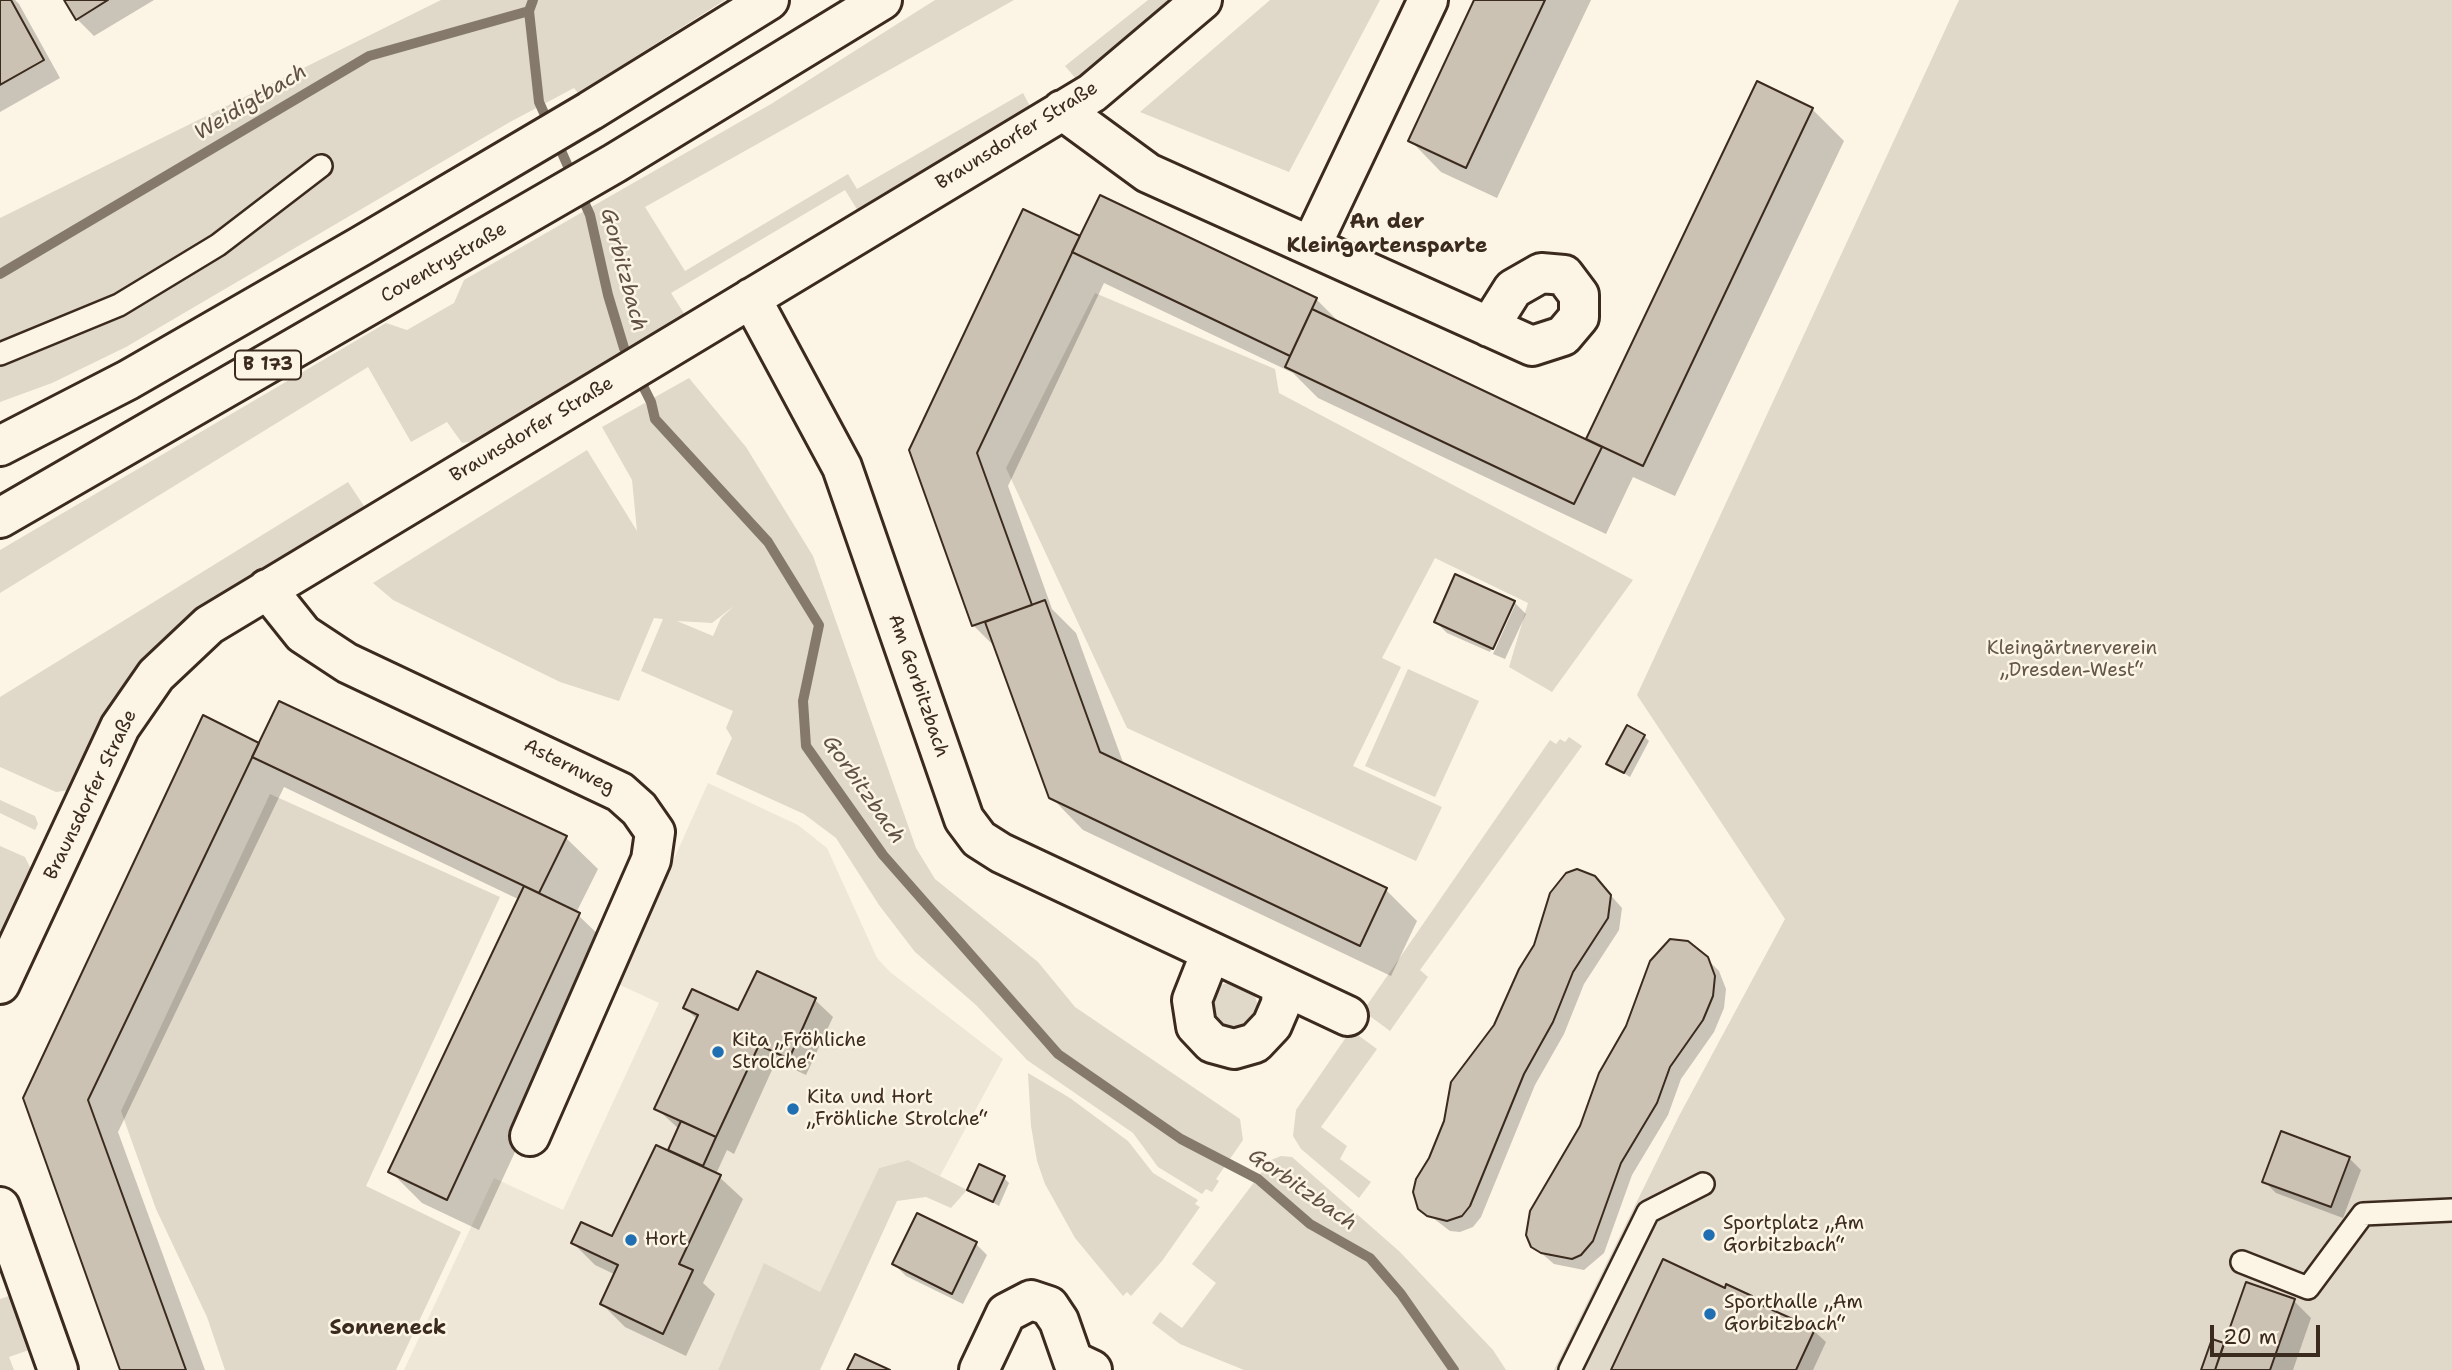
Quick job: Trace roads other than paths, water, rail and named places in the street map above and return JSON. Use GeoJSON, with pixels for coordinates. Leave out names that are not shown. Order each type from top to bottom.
{"type":"FeatureCollection","features":[{"type":"Feature","properties":{"kind":"street","name":"B 173"},"geometry":{"type":"LineString","coordinates":[[0,446],[128,380],[521,152],[769,0]]}},
{"type":"Feature","properties":{"kind":"street","name":"Coventrystraße"},"geometry":{"type":"LineString","coordinates":[[0,519],[615,163],[882,0]]}},
{"type":"Feature","properties":{"kind":"street","name":"Braunsdorfer Straße"},"geometry":{"type":"LineString","coordinates":[[0,984],[120,727],[156,675],[209,625],[1092,93],[1202,0]]}},
{"type":"Feature","properties":{"kind":"street"},"geometry":{"type":"LineString","coordinates":[[1311,246],[1428,0]]}},
{"type":"Feature","properties":{"kind":"street"},"geometry":{"type":"LineString","coordinates":[[1062,110],[1148,173],[1489,327]]}},
{"type":"Feature","properties":{"kind":"street","name":"Am Gorbitzbach"},"geometry":{"type":"LineString","coordinates":[[751,298],[842,467],[964,819],[979,839],[1001,853],[1348,1016]]}},
{"type":"Feature","properties":{"kind":"street","name":"Asternweg"},"geometry":{"type":"LineString","coordinates":[[267,589],[303,634],[347,663],[620,792],[639,809],[655,832],[651,860],[530,1136]]}},
{"type":"Feature","properties":{"kind":"street"},"geometry":{"type":"LineString","coordinates":[[1211,952],[1192,1000],[1196,1026],[1212,1043],[1234,1049],[1255,1043],[1272,1025],[1281,1004],[1282,985]]}},
{"type":"Feature","properties":{"kind":"street"},"geometry":{"type":"LineString","coordinates":[[0,1207],[8,1255],[58,1370]]}},
{"type":"Feature","properties":{"kind":"street"},"geometry":{"type":"LineString","coordinates":[[979,1370],[1006,1313],[1031,1300],[1049,1306],[1054,1313],[1078,1367]]}},
{"type":"Feature","properties":{"kind":"lane"},"geometry":{"type":"LineString","coordinates":[[0,354],[119,305],[218,245],[321,166]]}},
{"type":"Feature","properties":{"kind":"lane"},"geometry":{"type":"LineString","coordinates":[[1570,1370],[1648,1212],[1703,1184]]}},
{"type":"Feature","properties":{"kind":"lane"},"geometry":{"type":"LineString","coordinates":[[2242,1262],[2308,1288],[2363,1214],[2452,1210]]}},
{"type":"Feature","properties":{"kind":"waterway","name":"Weidigtbach"},"geometry":{"type":"LineString","coordinates":[[0,274],[369,56],[529,11],[533,0]]}},
{"type":"Feature","properties":{"kind":"waterway","name":"Gorbitzbach"},"geometry":{"type":"LineString","coordinates":[[529,11],[539,102],[590,215],[608,295],[624,348],[651,402],[655,419],[768,542],[819,625],[803,701],[806,746],[883,855],[1058,1054],[1181,1139],[1258,1179],[1310,1224],[1370,1258],[1401,1294],[1454,1370]]}},
{"type":"Feature","properties":{"kind":"place","name":"Kita „Fröhliche Strolche“"},"geometry":{"type":"Point","coordinates":[718,1052]}},
{"type":"Feature","properties":{"kind":"place","name":"Kita und Hort „Fröhliche Strolche“"},"geometry":{"type":"Point","coordinates":[793,1109]}},
{"type":"Feature","properties":{"kind":"place","name":"Sportplatz „Am Gorbitzbach“"},"geometry":{"type":"Point","coordinates":[1709,1235]}},
{"type":"Feature","properties":{"kind":"place","name":"Hort"},"geometry":{"type":"Point","coordinates":[631,1240]}},
{"type":"Feature","properties":{"kind":"place","name":"Sporthalle „Am Gorbitzbach“"},"geometry":{"type":"Point","coordinates":[1710,1314]}},
{"type":"Feature","properties":{"kind":"district","name":"An der Kleingartensparte"},"geometry":{"type":"Point","coordinates":[1387,235]}},
{"type":"Feature","properties":{"kind":"district","name":"Sonneneck"},"geometry":{"type":"Point","coordinates":[388,1329]}},
{"type":"Feature","properties":{"kind":"park label","name":"Kleingärtnerverein „Dresden-West“"},"geometry":{"type":"Point","coordinates":[2072,660]}}]}
